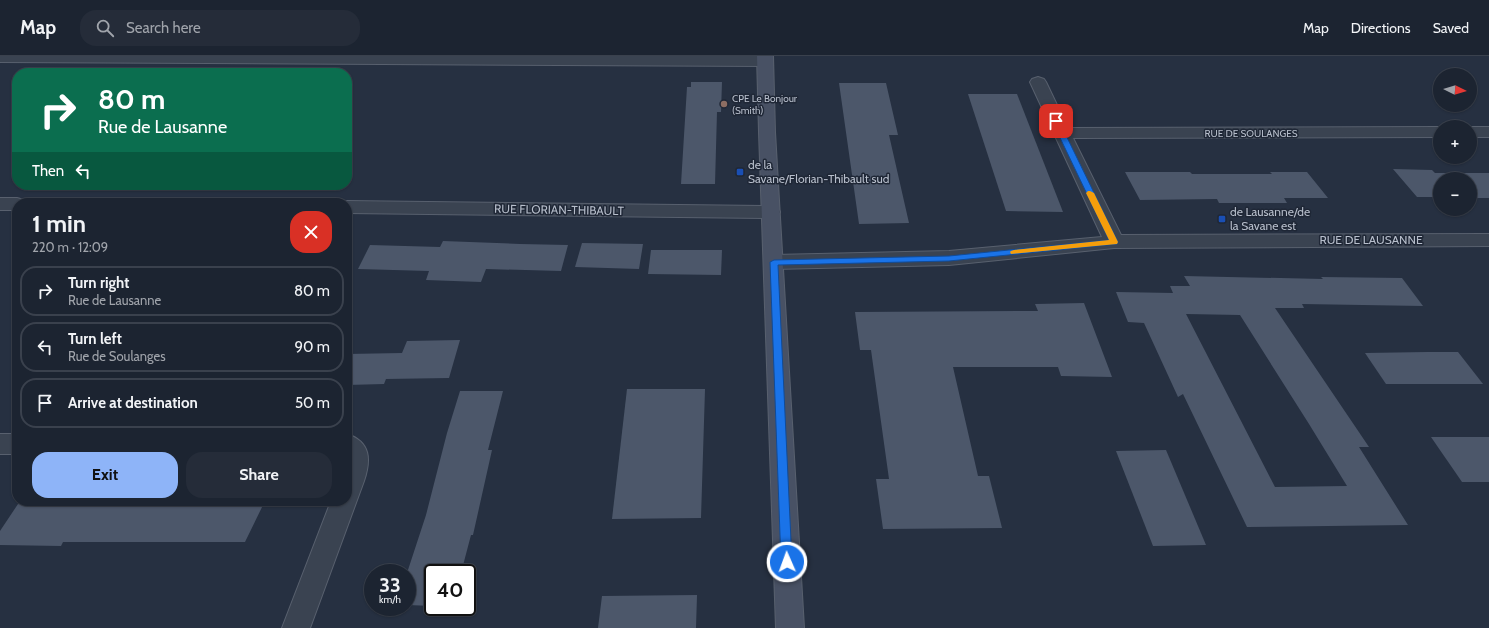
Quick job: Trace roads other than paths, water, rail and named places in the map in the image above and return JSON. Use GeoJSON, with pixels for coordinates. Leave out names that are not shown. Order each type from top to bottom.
{"type":"FeatureCollection","features":[{"type":"Feature","properties":{"kind":"street"},"geometry":{"type":"LineString","coordinates":[[0,56],[765,58],[790,628]]}},
{"type":"Feature","properties":{"kind":"street"},"geometry":{"type":"LineString","coordinates":[[1038,82],[1114,242]]}},
{"type":"Feature","properties":{"kind":"street","name":"RUE DE SOULANGES"},"geometry":{"type":"LineString","coordinates":[[1062,133],[1433,132]]}},
{"type":"Feature","properties":{"kind":"street"},"geometry":{"type":"LineString","coordinates":[[1477,132],[1489,132]]}},
{"type":"Feature","properties":{"kind":"street"},"geometry":{"type":"LineString","coordinates":[[0,204],[12,204]]}},
{"type":"Feature","properties":{"kind":"street","name":"RUE FLORIAN-THIBAULT"},"geometry":{"type":"LineString","coordinates":[[352,207],[771,212]]}},
{"type":"Feature","properties":{"kind":"street","name":"RUE DE LAUSANNE"},"geometry":{"type":"LineString","coordinates":[[774,262],[949,258],[1114,242],[1489,240]]}},
{"type":"Feature","properties":{"kind":"street"},"geometry":{"type":"LineString","coordinates":[[0,444],[12,444]]}},
{"type":"Feature","properties":{"kind":"street"},"geometry":{"type":"LineString","coordinates":[[352,450],[357,457],[356,470],[352,480]]}},
{"type":"Feature","properties":{"kind":"street"},"geometry":{"type":"LineString","coordinates":[[296,628],[342,506]]}},
{"type":"Feature","properties":{"kind":"place","name":"CPE Le Bonjour (Smith)"},"geometry":{"type":"Point","coordinates":[724,104]}},
{"type":"Feature","properties":{"kind":"place","name":"de la Savane/Florian-Thibault sud"},"geometry":{"type":"Point","coordinates":[740,172]}},
{"type":"Feature","properties":{"kind":"place","name":"de Lausanne/de la Savane est"},"geometry":{"type":"Point","coordinates":[1222,219]}}]}
